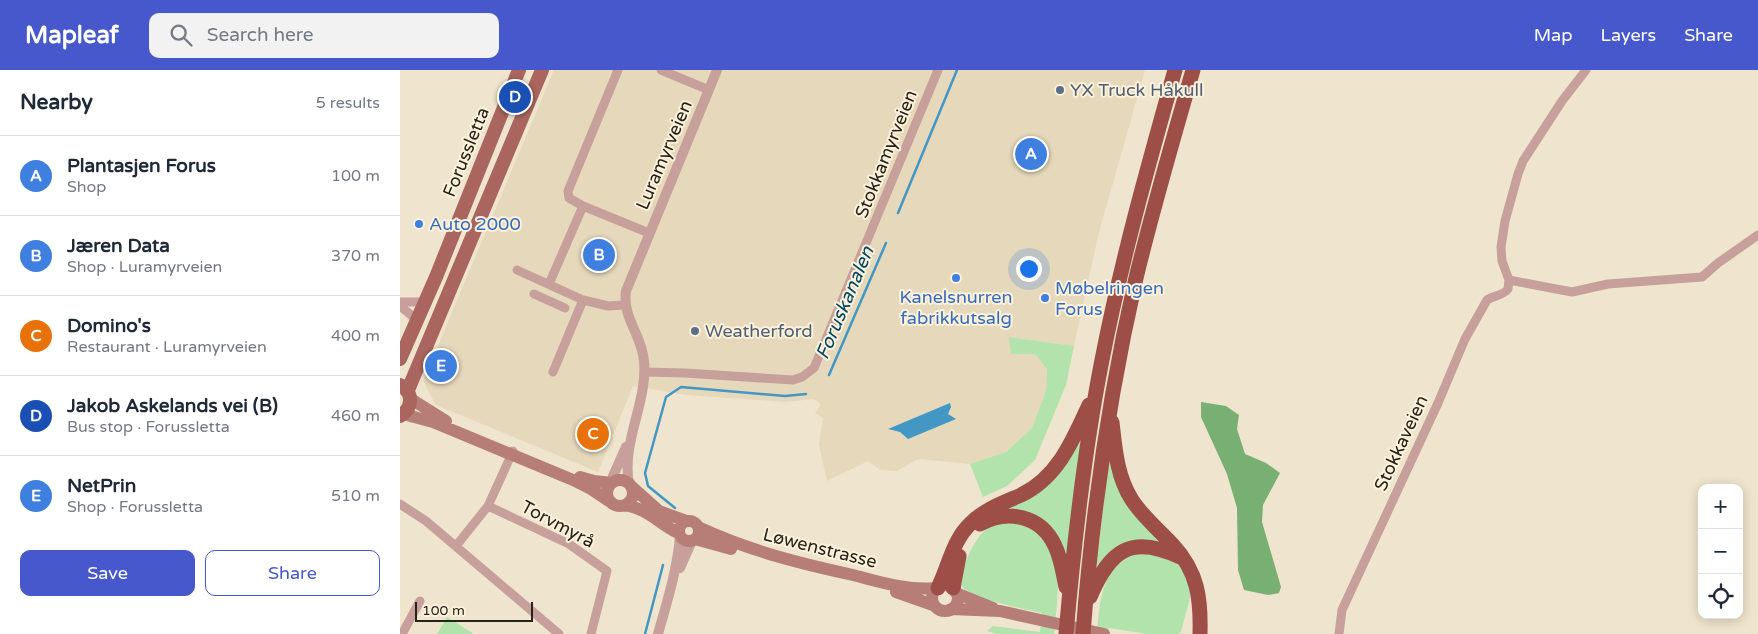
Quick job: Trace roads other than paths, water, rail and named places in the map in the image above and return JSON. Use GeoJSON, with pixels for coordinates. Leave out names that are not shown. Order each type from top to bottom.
{"type":"FeatureCollection","features":[{"type":"Feature","properties":{"kind":"highway"},"geometry":{"type":"LineString","coordinates":[[1066,634],[1078,514],[1106,340],[1127,247],[1175,70]]}},
{"type":"Feature","properties":{"kind":"highway"},"geometry":{"type":"LineString","coordinates":[[1083,634],[1094,509],[1111,402],[1136,278],[1193,70]]}},
{"type":"Feature","properties":{"kind":"highway"},"geometry":{"type":"LineString","coordinates":[[937,588],[961,534],[971,523],[988,510],[1032,488],[1056,466],[1069,448],[1097,388]]}},
{"type":"Feature","properties":{"kind":"highway"},"geometry":{"type":"LineString","coordinates":[[1111,402],[1118,468],[1127,490],[1139,509],[1174,546],[1192,570],[1196,582],[1201,619],[1200,634]]}},
{"type":"Feature","properties":{"kind":"highway"},"geometry":{"type":"LineString","coordinates":[[955,591],[959,555],[971,532],[991,518],[1014,516],[1037,524],[1052,540],[1060,560],[1069,601]]}},
{"type":"Feature","properties":{"kind":"highway"},"geometry":{"type":"LineString","coordinates":[[1085,610],[1105,568],[1113,558],[1125,551],[1138,547],[1152,546],[1164,549],[1183,558]]}},
{"type":"Feature","properties":{"kind":"highway"},"geometry":{"type":"LineString","coordinates":[[1189,634],[1198,604]]}},
{"type":"Feature","properties":{"kind":"main road","name":"Forussletta"},"geometry":{"type":"LineString","coordinates":[[400,359],[519,70]]}},
{"type":"Feature","properties":{"kind":"main road"},"geometry":{"type":"LineString","coordinates":[[402,415],[408,410],[406,391],[542,70]]}},
{"type":"Feature","properties":{"kind":"main road"},"geometry":{"type":"LineString","coordinates":[[406,391],[456,426],[592,489],[616,506],[625,505],[632,496],[630,485]]}},
{"type":"Feature","properties":{"kind":"main road"},"geometry":{"type":"LineString","coordinates":[[402,415],[433,422],[575,476],[612,483],[622,480],[659,511],[686,521],[693,521],[689,535]]}},
{"type":"Feature","properties":{"kind":"main road"},"geometry":{"type":"LineString","coordinates":[[609,501],[607,494],[612,483]]}},
{"type":"Feature","properties":{"kind":"main road","name":"Løwenstrasse"},"geometry":{"type":"LineString","coordinates":[[625,505],[644,511],[689,535],[774,562],[883,589],[934,605]]}},
{"type":"Feature","properties":{"kind":"main road","name":"Løwenstrasse"},"geometry":{"type":"LineString","coordinates":[[689,535],[910,588],[937,588]]}},
{"type":"Feature","properties":{"kind":"main road"},"geometry":{"type":"LineString","coordinates":[[1000,612],[945,586],[937,588],[932,596],[934,605],[941,611],[951,609],[1000,612],[1104,634]]}},
{"type":"Feature","properties":{"kind":"main road"},"geometry":{"type":"LineString","coordinates":[[951,609],[957,602],[955,591]]}},
{"type":"Feature","properties":{"kind":"street"},"geometry":{"type":"LineString","coordinates":[[550,284],[582,206],[569,198],[568,191],[618,70]]}},
{"type":"Feature","properties":{"kind":"street","name":"Luramyrveien"},"geometry":{"type":"LineString","coordinates":[[661,70],[709,90]]}},
{"type":"Feature","properties":{"kind":"street","name":"Luramyrveien"},"geometry":{"type":"LineString","coordinates":[[624,305],[629,282],[717,70]]}},
{"type":"Feature","properties":{"kind":"street","name":"Stokkamyrveien"},"geometry":{"type":"LineString","coordinates":[[644,372],[793,380],[802,377],[814,368],[938,70]]}},
{"type":"Feature","properties":{"kind":"street"},"geometry":{"type":"LineString","coordinates":[[1586,70],[1562,101],[1523,161],[1518,174],[1504,227],[1501,247],[1502,261],[1509,280],[1572,292],[1608,284],[1702,277],[1718,263],[1758,235]]}},
{"type":"Feature","properties":{"kind":"street","name":"Luramyrveien"},"geometry":{"type":"LineString","coordinates":[[582,206],[649,232]]}},
{"type":"Feature","properties":{"kind":"street"},"geometry":{"type":"LineString","coordinates":[[518,270],[583,300],[608,306],[624,305],[643,352],[644,372],[627,468],[630,485]]}},
{"type":"Feature","properties":{"kind":"street","name":"Stokkaveien"},"geometry":{"type":"LineString","coordinates":[[1339,634],[1342,610],[1438,403],[1465,339],[1487,300],[1506,291],[1509,280]]}},
{"type":"Feature","properties":{"kind":"street"},"geometry":{"type":"LineString","coordinates":[[534,294],[565,308]]}},
{"type":"Feature","properties":{"kind":"street"},"geometry":{"type":"LineString","coordinates":[[553,372],[583,300]]}},
{"type":"Feature","properties":{"kind":"street"},"geometry":{"type":"LineString","coordinates":[[400,302],[425,302]]}},
{"type":"Feature","properties":{"kind":"street"},"geometry":{"type":"LineString","coordinates":[[400,306],[417,320]]}},
{"type":"Feature","properties":{"kind":"street"},"geometry":{"type":"LineString","coordinates":[[612,483],[613,476],[632,432]]}},
{"type":"Feature","properties":{"kind":"street"},"geometry":{"type":"LineString","coordinates":[[456,546],[488,506],[512,453]]}},
{"type":"Feature","properties":{"kind":"street"},"geometry":{"type":"LineString","coordinates":[[400,504],[426,521],[559,634]]}},
{"type":"Feature","properties":{"kind":"street","name":"Torvmyrå"},"geometry":{"type":"LineString","coordinates":[[488,506],[569,544],[607,571],[591,634]]}},
{"type":"Feature","properties":{"kind":"street"},"geometry":{"type":"LineString","coordinates":[[658,634],[678,558],[689,535]]}},
{"type":"Feature","properties":{"kind":"street"},"geometry":{"type":"LineString","coordinates":[[402,634],[420,602]]}},
{"type":"Feature","properties":{"kind":"water"},"geometry":{"type":"Polygon","coordinates":[[[950,403],[951,407],[948,414],[956,419],[908,439],[900,432],[888,429],[950,403]]]}},
{"type":"Feature","properties":{"kind":"waterway","name":"Foruskanalen"},"geometry":{"type":"LineString","coordinates":[[898,213],[957,70]]}},
{"type":"Feature","properties":{"kind":"waterway","name":"Foruskanalen"},"geometry":{"type":"LineString","coordinates":[[829,375],[886,243]]}},
{"type":"Feature","properties":{"kind":"waterway","name":"Foruskanalen"},"geometry":{"type":"LineString","coordinates":[[675,508],[648,486],[645,473],[666,397],[681,387],[785,396],[806,394]]}},
{"type":"Feature","properties":{"kind":"waterway","name":"Foruskanalen"},"geometry":{"type":"LineString","coordinates":[[645,634],[663,565]]}},
{"type":"Feature","properties":{"kind":"place","name":"YX Truck Håkull"},"geometry":{"type":"Point","coordinates":[1060,90]}},
{"type":"Feature","properties":{"kind":"place","name":"Jakob Askelands vei (B)"},"geometry":{"type":"Point","coordinates":[515,97]}},
{"type":"Feature","properties":{"kind":"place","name":"Plantasjen Forus"},"geometry":{"type":"Point","coordinates":[1031,154]}},
{"type":"Feature","properties":{"kind":"place","name":"Auto 2000"},"geometry":{"type":"Point","coordinates":[419,224]}},
{"type":"Feature","properties":{"kind":"place","name":"Jæren Data"},"geometry":{"type":"Point","coordinates":[599,255]}},
{"type":"Feature","properties":{"kind":"place","name":"Kanelsnurren fabrikkutsalg"},"geometry":{"type":"Point","coordinates":[956,278]}},
{"type":"Feature","properties":{"kind":"place","name":"Møbelringen Forus"},"geometry":{"type":"Point","coordinates":[1045,298]}},
{"type":"Feature","properties":{"kind":"place","name":"Weatherford"},"geometry":{"type":"Point","coordinates":[695,331]}},
{"type":"Feature","properties":{"kind":"place","name":"NetPrin"},"geometry":{"type":"Point","coordinates":[441,366]}},
{"type":"Feature","properties":{"kind":"place","name":"Domino's"},"geometry":{"type":"Point","coordinates":[593,434]}}]}
